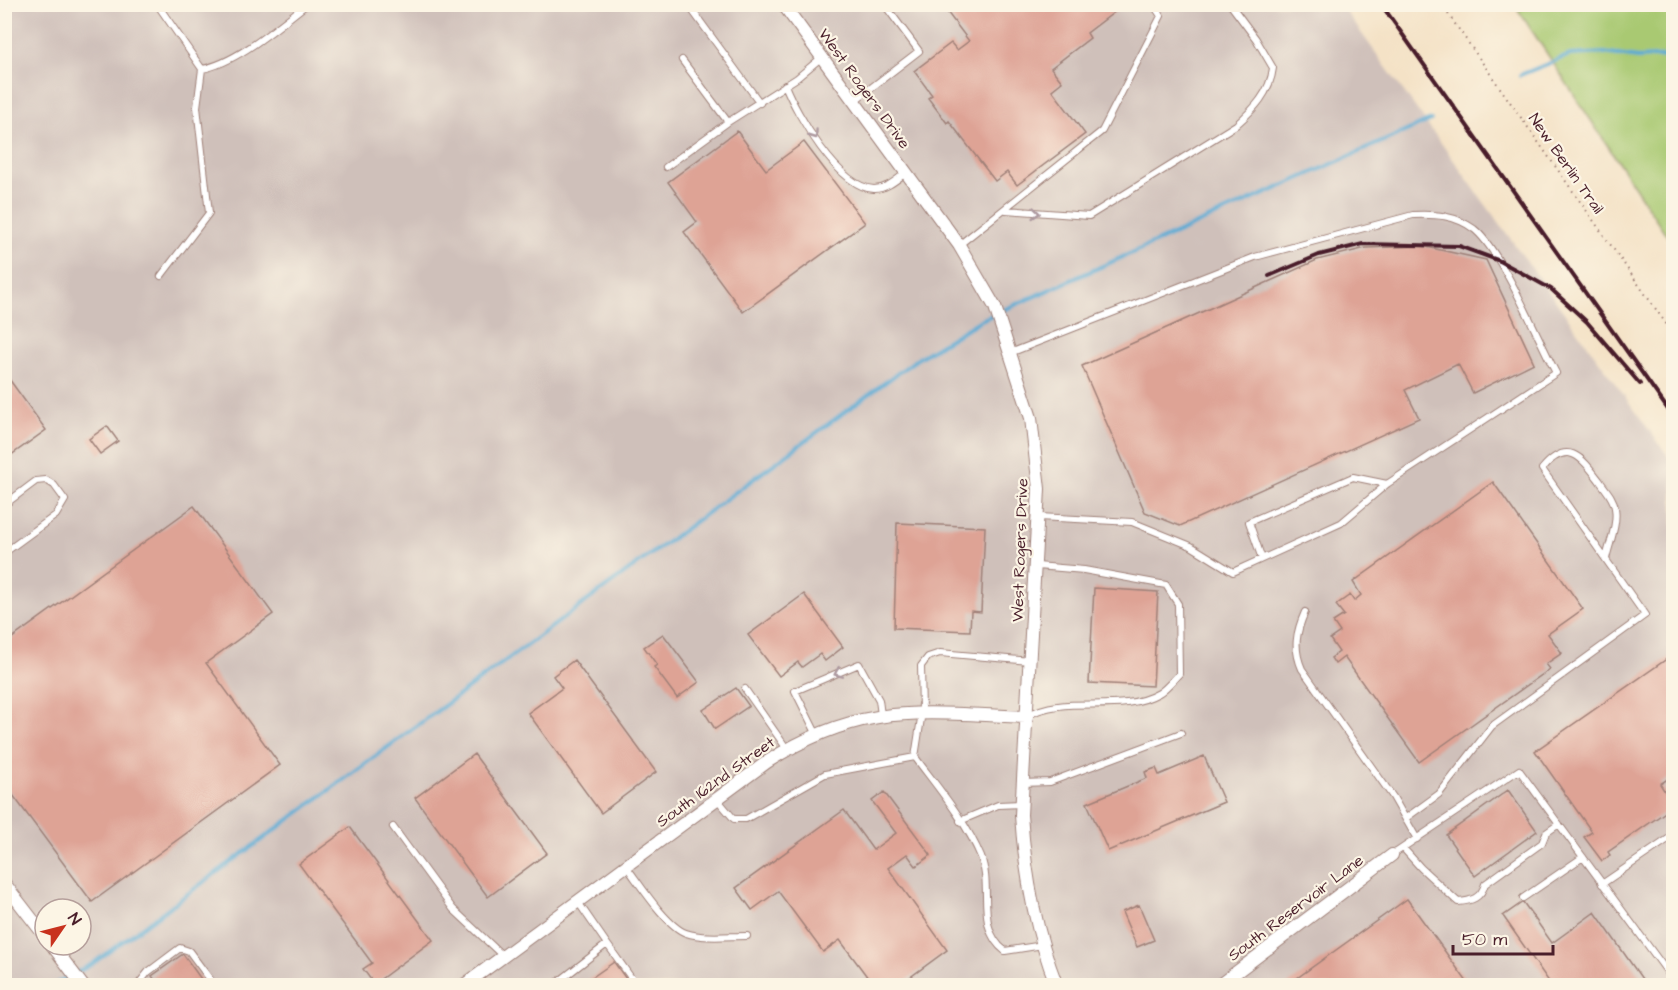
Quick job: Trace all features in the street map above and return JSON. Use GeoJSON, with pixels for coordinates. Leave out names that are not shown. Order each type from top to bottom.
{"type":"FeatureCollection","features":[{"type":"Feature","properties":{"kind":"street","name":"West Rogers Drive"},"geometry":{"type":"LineString","coordinates":[[784,5],[959,245],[1000,321],[1034,434],[1039,517],[1021,804],[1023,850],[1030,893],[1043,945],[1058,986]]}},
{"type":"Feature","properties":{"kind":"street","name":"South 162nd Street"},"geometry":{"type":"LineString","coordinates":[[463,986],[717,799],[787,749],[816,733],[854,720],[881,715],[922,712],[1027,717]]}},
{"type":"Feature","properties":{"kind":"street","name":"South Reservoir Lane"},"geometry":{"type":"LineString","coordinates":[[1218,986],[1392,855]]}},
{"type":"Feature","properties":{"kind":"street"},"geometry":{"type":"LineString","coordinates":[[4,883],[33,920]]}},
{"type":"Feature","properties":{"kind":"street"},"geometry":{"type":"LineString","coordinates":[[61,957],[77,978]]}},
{"type":"Feature","properties":{"kind":"lane"},"geometry":{"type":"LineString","coordinates":[[4,10],[12,4]]}},
{"type":"Feature","properties":{"kind":"lane"},"geometry":{"type":"LineString","coordinates":[[157,4],[202,69],[196,107],[209,213],[161,276]]}},
{"type":"Feature","properties":{"kind":"lane"},"geometry":{"type":"LineString","coordinates":[[202,69],[215,67],[239,53],[307,4]]}},
{"type":"Feature","properties":{"kind":"lane"},"geometry":{"type":"LineString","coordinates":[[854,101],[919,51],[884,4]]}},
{"type":"Feature","properties":{"kind":"lane"},"geometry":{"type":"LineString","coordinates":[[959,245],[1006,210],[1102,131],[1161,16],[1153,4]]}},
{"type":"Feature","properties":{"kind":"lane"},"geometry":{"type":"LineString","coordinates":[[1006,210],[1089,216],[1236,125],[1261,100],[1271,80],[1273,68],[1256,39],[1230,4]]}},
{"type":"Feature","properties":{"kind":"lane"},"geometry":{"type":"LineString","coordinates":[[689,6],[760,103]]}},
{"type":"Feature","properties":{"kind":"lane"},"geometry":{"type":"LineString","coordinates":[[666,167],[728,122],[760,103],[822,57]]}},
{"type":"Feature","properties":{"kind":"lane"},"geometry":{"type":"LineString","coordinates":[[682,60],[728,122]]}},
{"type":"Feature","properties":{"kind":"lane"},"geometry":{"type":"LineString","coordinates":[[785,85],[793,105],[836,167],[857,183],[872,189],[886,187],[906,172]]}},
{"type":"Feature","properties":{"kind":"lane"},"geometry":{"type":"LineString","coordinates":[[1010,353],[1255,257],[1413,215],[1436,214],[1457,220],[1473,229],[1492,248],[1556,373],[1387,484],[1341,523],[1233,572],[1191,546],[1132,522],[1039,517]]}},
{"type":"Feature","properties":{"kind":"lane"},"geometry":{"type":"LineString","coordinates":[[1406,818],[1438,794],[1492,726],[1645,615],[1542,469],[1554,457],[1566,453],[1583,458],[1612,499],[1615,516],[1606,559]]}},
{"type":"Feature","properties":{"kind":"lane"},"geometry":{"type":"LineString","coordinates":[[1262,559],[1249,522],[1353,477],[1387,484]]}},
{"type":"Feature","properties":{"kind":"lane"},"geometry":{"type":"LineString","coordinates":[[4,506],[36,482],[46,480],[54,485],[65,500],[56,515],[4,554]]}},
{"type":"Feature","properties":{"kind":"lane"},"geometry":{"type":"LineString","coordinates":[[1027,717],[1040,708],[1124,703],[1159,693],[1179,674],[1178,604],[1166,585],[1084,570],[1036,566]]}},
{"type":"Feature","properties":{"kind":"lane"},"geometry":{"type":"LineString","coordinates":[[1305,612],[1297,634],[1298,659],[1302,669],[1418,838]]}},
{"type":"Feature","properties":{"kind":"lane"},"geometry":{"type":"LineString","coordinates":[[1030,661],[940,653],[928,657],[921,666],[922,712],[915,757],[960,821],[981,859],[988,926],[995,944],[1005,951],[1043,945]]}},
{"type":"Feature","properties":{"kind":"lane"},"geometry":{"type":"LineString","coordinates":[[816,733],[795,691],[859,664],[879,700],[881,715]]}},
{"type":"Feature","properties":{"kind":"lane"},"geometry":{"type":"LineString","coordinates":[[746,689],[787,749]]}},
{"type":"Feature","properties":{"kind":"lane"},"geometry":{"type":"LineString","coordinates":[[1022,783],[1050,782],[1181,733]]}},
{"type":"Feature","properties":{"kind":"lane"},"geometry":{"type":"LineString","coordinates":[[717,799],[734,819],[746,819],[825,774],[915,757]]}},
{"type":"Feature","properties":{"kind":"lane"},"geometry":{"type":"LineString","coordinates":[[1392,855],[1519,770],[1674,981]]}},
{"type":"Feature","properties":{"kind":"lane"},"geometry":{"type":"LineString","coordinates":[[960,821],[998,805],[1021,804]]}},
{"type":"Feature","properties":{"kind":"lane"},"geometry":{"type":"LineString","coordinates":[[1404,848],[1421,868],[1458,902],[1472,901],[1482,893],[1485,884],[1542,843],[1546,833],[1559,824]]}},
{"type":"Feature","properties":{"kind":"lane"},"geometry":{"type":"LineString","coordinates":[[393,827],[453,909],[503,956]]}},
{"type":"Feature","properties":{"kind":"lane"},"geometry":{"type":"LineString","coordinates":[[1602,884],[1674,835]]}},
{"type":"Feature","properties":{"kind":"lane"},"geometry":{"type":"LineString","coordinates":[[1523,898],[1583,857]]}},
{"type":"Feature","properties":{"kind":"lane"},"geometry":{"type":"LineString","coordinates":[[626,866],[672,923],[684,933],[713,937],[747,936]]}},
{"type":"Feature","properties":{"kind":"lane"},"geometry":{"type":"LineString","coordinates":[[577,902],[637,986]]}},
{"type":"Feature","properties":{"kind":"lane"},"geometry":{"type":"LineString","coordinates":[[553,986],[607,944]]}},
{"type":"Feature","properties":{"kind":"lane"},"geometry":{"type":"LineString","coordinates":[[137,986],[148,972],[180,948],[189,951],[215,986]]}},
{"type":"Feature","properties":{"kind":"path","name":"New Berlin Trail"},"geometry":{"type":"LineString","coordinates":[[1441,4],[1674,335]]}},
{"type":"Feature","properties":{"kind":"shaded area"},"geometry":{"type":"Polygon","coordinates":[[[5,5],[1341,5],[1673,463],[1673,985],[5,986],[5,5]]]}},
{"type":"Feature","properties":{"kind":"green space"},"geometry":{"type":"Polygon","coordinates":[[[1515,5],[1673,5],[1673,245],[1515,5]]]}},
{"type":"Feature","properties":{"kind":"building"},"geometry":{"type":"Polygon","coordinates":[[[941,4],[1125,4],[1087,33],[1090,38],[1051,68],[1062,82],[1052,90],[1085,134],[1017,185],[1007,172],[995,181],[949,121],[947,123],[928,98],[932,95],[914,71],[951,43],[957,50],[969,41],[941,4]]]}},
{"type":"Feature","properties":{"kind":"building"},"geometry":{"type":"Polygon","coordinates":[[[737,131],[766,170],[804,142],[865,223],[743,312],[684,232],[697,222],[668,182],[737,131]]]}},
{"type":"Feature","properties":{"kind":"building"},"geometry":{"type":"Polygon","coordinates":[[[1422,246],[1486,260],[1534,363],[1473,393],[1458,364],[1405,390],[1419,418],[1180,526],[1145,512],[1082,366],[1317,260],[1366,248],[1422,246]]]}},
{"type":"Feature","properties":{"kind":"building"},"geometry":{"type":"Polygon","coordinates":[[[4,372],[46,430],[4,460],[4,372]]]}},
{"type":"Feature","properties":{"kind":"building"},"geometry":{"type":"Polygon","coordinates":[[[107,426],[118,441],[100,454],[89,439],[107,426]]]}},
{"type":"Feature","properties":{"kind":"building"},"geometry":{"type":"Polygon","coordinates":[[[1493,482],[1583,609],[1548,634],[1562,653],[1546,664],[1550,669],[1419,762],[1344,657],[1335,664],[1331,658],[1339,652],[1330,639],[1340,632],[1333,622],[1344,615],[1336,605],[1350,595],[1354,601],[1361,595],[1353,582],[1493,482]]]}},
{"type":"Feature","properties":{"kind":"building"},"geometry":{"type":"Polygon","coordinates":[[[194,506],[273,614],[206,663],[280,765],[93,901],[93,897],[88,897],[4,783],[4,644],[194,506]]]}},
{"type":"Feature","properties":{"kind":"building"},"geometry":{"type":"Polygon","coordinates":[[[897,523],[985,527],[981,612],[971,611],[970,631],[894,628],[897,523]]]}},
{"type":"Feature","properties":{"kind":"building"},"geometry":{"type":"Polygon","coordinates":[[[1094,588],[1158,592],[1153,686],[1089,683],[1094,588]]]}},
{"type":"Feature","properties":{"kind":"building"},"geometry":{"type":"Polygon","coordinates":[[[804,594],[843,647],[825,661],[820,654],[802,667],[798,662],[779,676],[748,635],[804,594]]]}},
{"type":"Feature","properties":{"kind":"building"},"geometry":{"type":"Polygon","coordinates":[[[663,634],[699,682],[677,698],[654,667],[657,665],[644,647],[663,634]]]}},
{"type":"Feature","properties":{"kind":"building"},"geometry":{"type":"Polygon","coordinates":[[[1674,654],[1674,775],[1660,784],[1674,806],[1608,852],[1610,855],[1602,861],[1584,837],[1592,832],[1535,751],[1674,654]]]}},
{"type":"Feature","properties":{"kind":"building"},"geometry":{"type":"Polygon","coordinates":[[[574,660],[656,772],[601,813],[528,713],[562,688],[553,676],[574,660]]]}},
{"type":"Feature","properties":{"kind":"building"},"geometry":{"type":"Polygon","coordinates":[[[736,688],[749,706],[715,729],[703,710],[736,688]]]}},
{"type":"Feature","properties":{"kind":"building"},"geometry":{"type":"Polygon","coordinates":[[[474,754],[547,853],[488,897],[415,798],[474,754]]]}},
{"type":"Feature","properties":{"kind":"building"},"geometry":{"type":"Polygon","coordinates":[[[1204,756],[1224,802],[1108,851],[1087,803],[1147,778],[1145,772],[1156,768],[1159,775],[1204,756]]]}},
{"type":"Feature","properties":{"kind":"building"},"geometry":{"type":"Polygon","coordinates":[[[1508,790],[1537,831],[1475,876],[1446,835],[1508,790]]]}},
{"type":"Feature","properties":{"kind":"building"},"geometry":{"type":"Polygon","coordinates":[[[884,792],[931,855],[916,866],[907,854],[888,868],[947,950],[898,986],[874,986],[840,940],[823,952],[778,891],[752,910],[736,888],[844,810],[873,850],[896,833],[872,801],[884,792]]]}},
{"type":"Feature","properties":{"kind":"building"},"geometry":{"type":"Polygon","coordinates":[[[350,827],[433,940],[374,984],[363,969],[372,963],[299,864],[350,827]]]}},
{"type":"Feature","properties":{"kind":"building"},"geometry":{"type":"Polygon","coordinates":[[[1407,899],[1470,986],[1286,986],[1407,899]]]}},
{"type":"Feature","properties":{"kind":"building"},"geometry":{"type":"Polygon","coordinates":[[[1523,902],[1552,943],[1595,912],[1647,986],[1552,986],[1503,916],[1523,902]]]}},
{"type":"Feature","properties":{"kind":"building"},"geometry":{"type":"Polygon","coordinates":[[[1139,905],[1154,940],[1137,947],[1122,912],[1139,905]]]}},
{"type":"Feature","properties":{"kind":"building"},"geometry":{"type":"Polygon","coordinates":[[[183,954],[206,986],[159,986],[152,976],[183,954]]]}},
{"type":"Feature","properties":{"kind":"building"},"geometry":{"type":"Polygon","coordinates":[[[614,962],[631,986],[572,986],[581,979],[584,983],[614,962]]]}},
{"type":"Feature","properties":{"kind":"waterway"},"geometry":{"type":"LineString","coordinates":[[1520,75],[1570,55],[1604,53],[1638,58],[1674,56]]}},
{"type":"Feature","properties":{"kind":"waterway"},"geometry":{"type":"LineString","coordinates":[[52,986],[92,964],[917,359],[981,320],[1431,120]]}},
{"type":"Feature","properties":{"kind":"railway"},"geometry":{"type":"LineString","coordinates":[[1381,4],[1674,418]]}},
{"type":"Feature","properties":{"kind":"railway"},"geometry":{"type":"LineString","coordinates":[[1269,276],[1319,255],[1363,244],[1459,246],[1500,261],[1551,289],[1587,322],[1640,384]]}}]}
